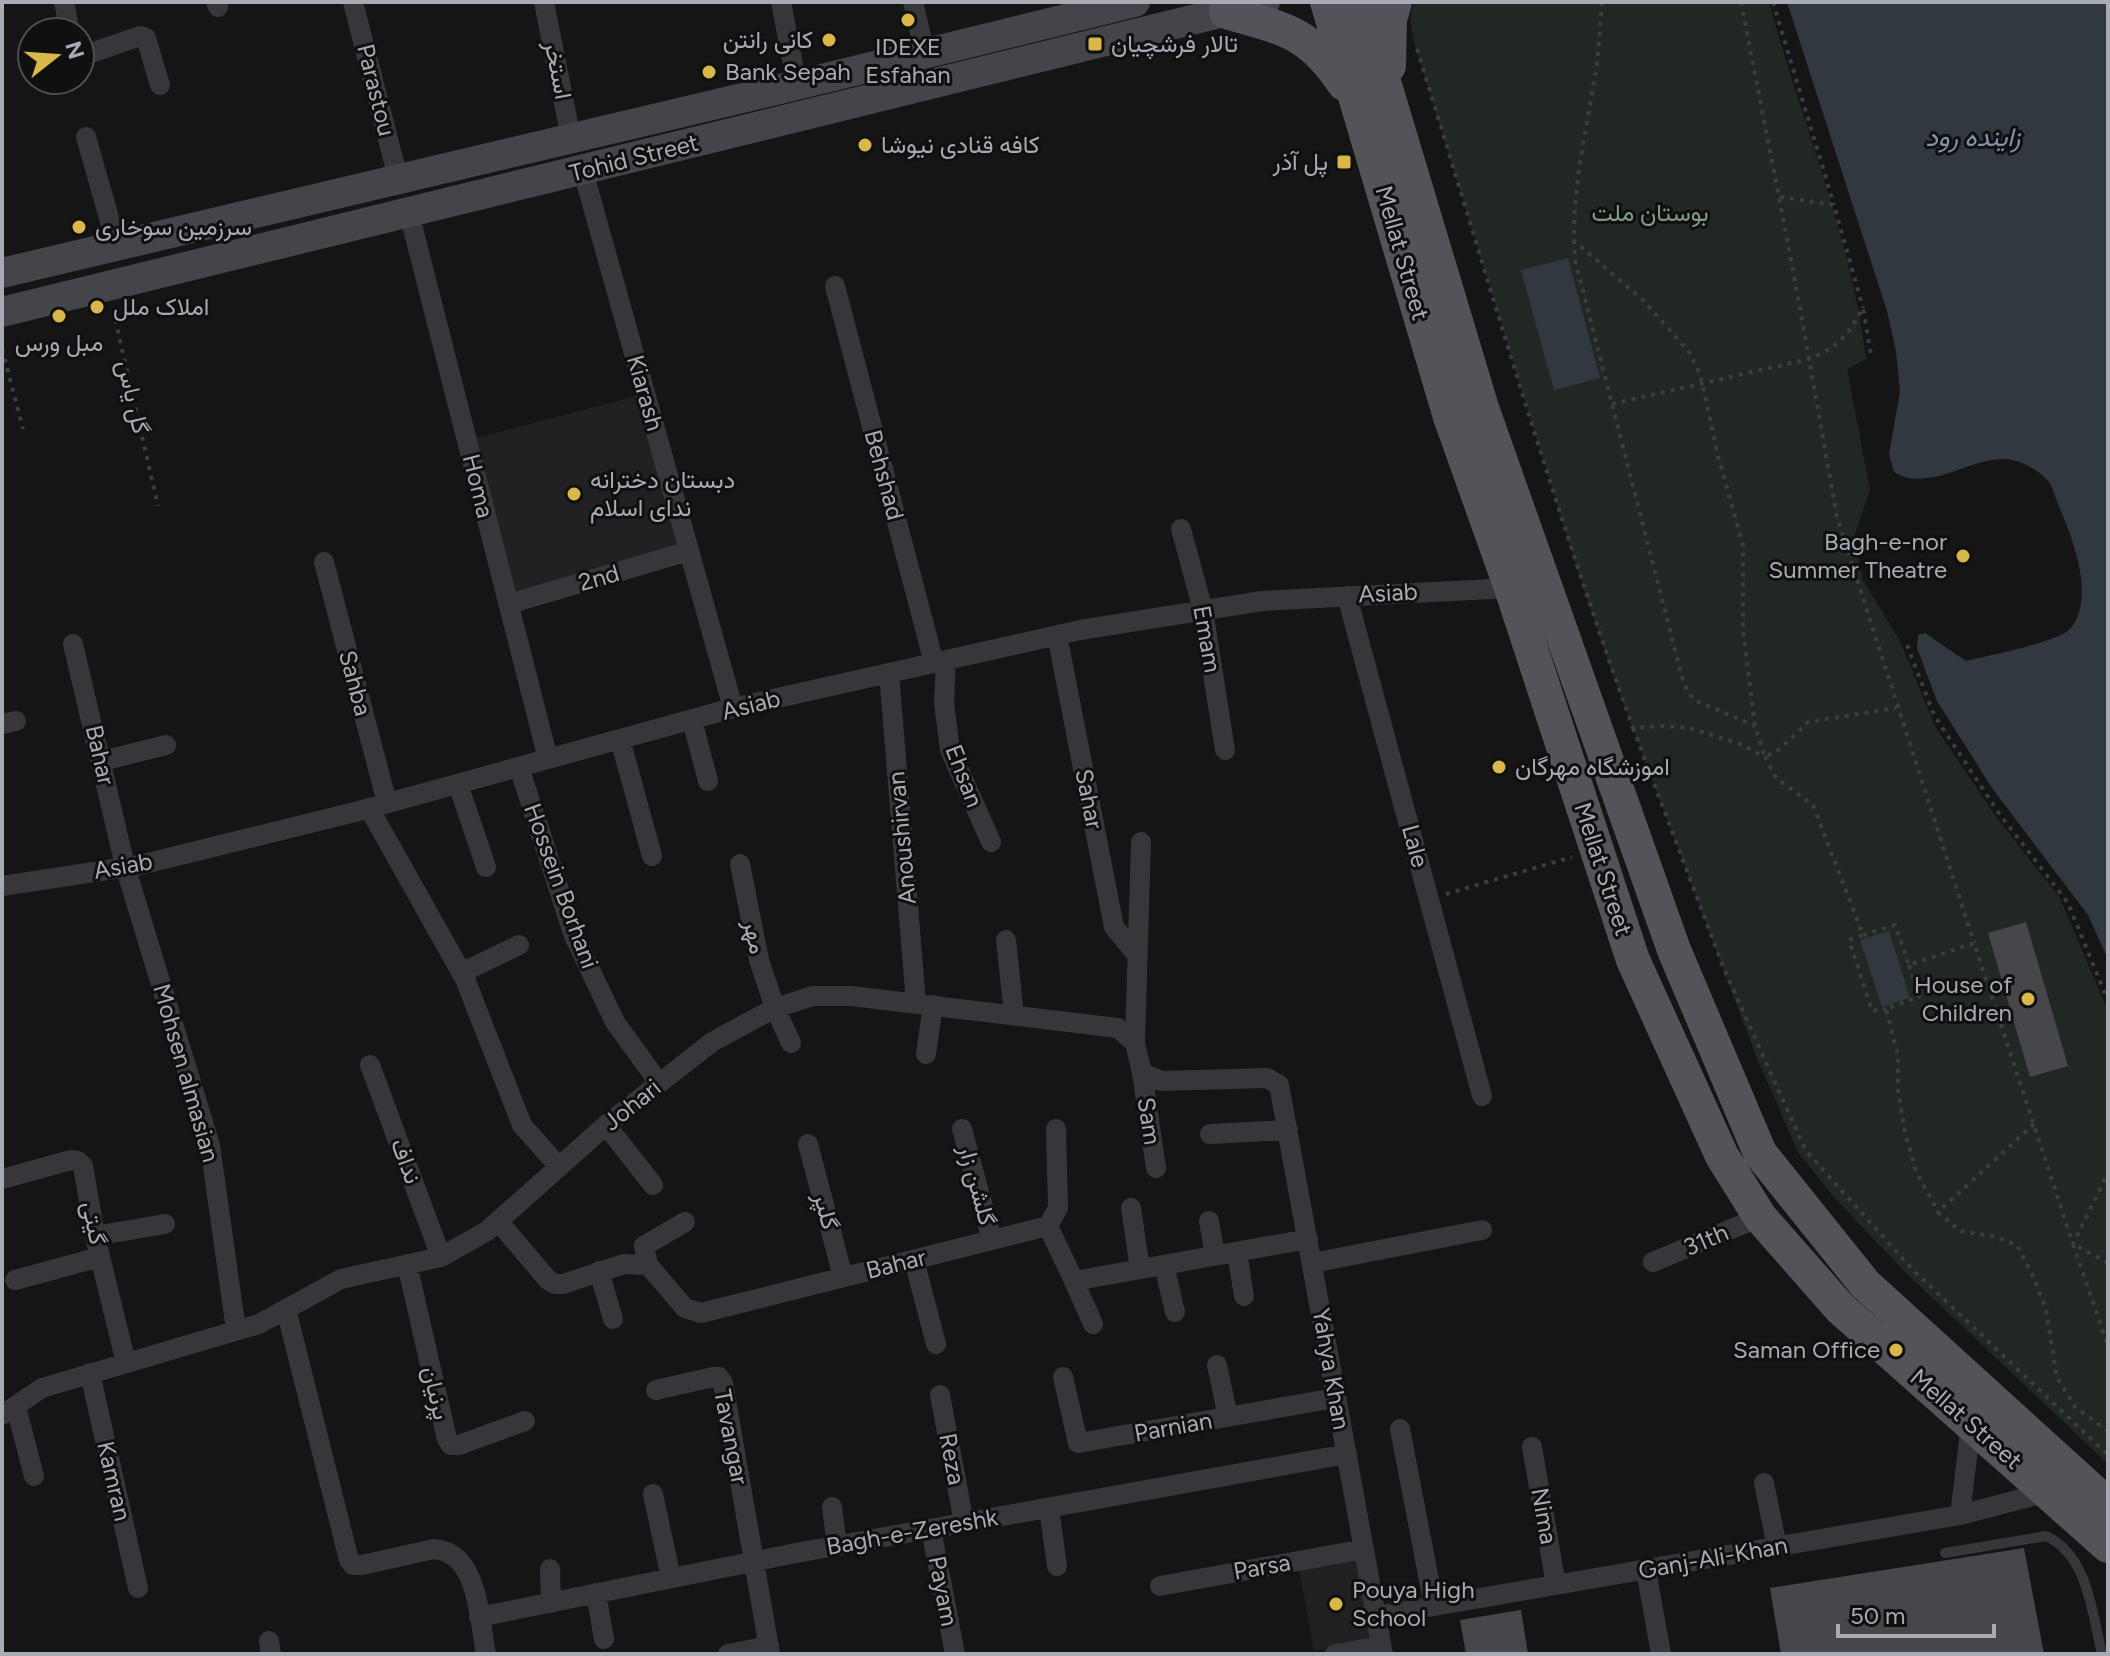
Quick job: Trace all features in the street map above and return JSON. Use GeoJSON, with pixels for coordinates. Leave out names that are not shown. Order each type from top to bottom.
{"type":"FeatureCollection","features":[{"type":"Feature","properties":{"kind":"main road","name":"Tohid Street"},"geometry":{"type":"LineString","coordinates":[[2,273],[1135,2]]}},
{"type":"Feature","properties":{"kind":"main road","name":"Tohid Street"},"geometry":{"type":"LineString","coordinates":[[2,312],[1265,2]]}},
{"type":"Feature","properties":{"kind":"main road","name":"Mellat Street"},"geometry":{"type":"LineString","coordinates":[[1327,2],[1374,101],[1674,950],[1760,1153],[1865,1284],[2108,1505]]}},
{"type":"Feature","properties":{"kind":"main road","name":"Mellat Street"},"geometry":{"type":"LineString","coordinates":[[1360,2],[1374,101],[1450,417],[1511,588],[1633,960],[1722,1156],[1760,1217],[1840,1308],[2108,1546]]}},
{"type":"Feature","properties":{"kind":"main road"},"geometry":{"type":"LineString","coordinates":[[1374,101],[1395,2]]}},
{"type":"Feature","properties":{"kind":"main road"},"geometry":{"type":"LineString","coordinates":[[1226,12],[1303,38],[1374,101]]}},
{"type":"Feature","properties":{"kind":"main road"},"geometry":{"type":"LineString","coordinates":[[511,152],[518,187]]}},
{"type":"Feature","properties":{"kind":"street","name":"Parastou"},"geometry":{"type":"LineString","coordinates":[[353,2],[398,178]]}},
{"type":"Feature","properties":{"kind":"street","name":"استخر"},"geometry":{"type":"LineString","coordinates":[[544,2],[571,138]]}},
{"type":"Feature","properties":{"kind":"street"},"geometry":{"type":"LineString","coordinates":[[781,2],[797,85]]}},
{"type":"Feature","properties":{"kind":"street"},"geometry":{"type":"LineString","coordinates":[[913,2],[925,53]]}},
{"type":"Feature","properties":{"kind":"street"},"geometry":{"type":"LineString","coordinates":[[96,51],[140,36],[146,38],[160,85]]}},
{"type":"Feature","properties":{"kind":"street"},"geometry":{"type":"LineString","coordinates":[[86,137],[117,246]]}},
{"type":"Feature","properties":{"kind":"street","name":"Kiarash"},"geometry":{"type":"LineString","coordinates":[[583,171],[733,708]]}},
{"type":"Feature","properties":{"kind":"street","name":"Homa"},"geometry":{"type":"LineString","coordinates":[[409,213],[548,759]]}},
{"type":"Feature","properties":{"kind":"street","name":"Behshad"},"geometry":{"type":"LineString","coordinates":[[835,286],[940,662]]}},
{"type":"Feature","properties":{"kind":"street","name":"Emam"},"geometry":{"type":"LineString","coordinates":[[1181,529],[1203,610],[1225,750]]}},
{"type":"Feature","properties":{"kind":"street","name":"2nd"},"geometry":{"type":"LineString","coordinates":[[509,604],[689,551]]}},
{"type":"Feature","properties":{"kind":"street","name":"Sahba"},"geometry":{"type":"LineString","coordinates":[[324,562],[378,805],[461,973],[522,1125],[559,1167]]}},
{"type":"Feature","properties":{"kind":"street","name":"Asiab"},"geometry":{"type":"LineString","coordinates":[[2,886],[140,865],[458,784],[733,708],[1057,635],[1262,601],[1511,588]]}},
{"type":"Feature","properties":{"kind":"street","name":"Lale"},"geometry":{"type":"LineString","coordinates":[[1347,596],[1482,1096]]}},
{"type":"Feature","properties":{"kind":"street","name":"Sahar"},"geometry":{"type":"LineString","coordinates":[[1057,635],[1114,927],[1137,955]]}},
{"type":"Feature","properties":{"kind":"street","name":"Bahar"},"geometry":{"type":"LineString","coordinates":[[73,644],[125,866]]}},
{"type":"Feature","properties":{"kind":"street","name":"Ehsan"},"geometry":{"type":"LineString","coordinates":[[940,662],[950,750],[991,842]]}},
{"type":"Feature","properties":{"kind":"street","name":"Anoushirvan"},"geometry":{"type":"LineString","coordinates":[[889,673],[924,1004],[926,1054]]}},
{"type":"Feature","properties":{"kind":"street"},"geometry":{"type":"LineString","coordinates":[[692,720],[708,781]]}},
{"type":"Feature","properties":{"kind":"street"},"geometry":{"type":"LineString","coordinates":[[620,739],[652,856]]}},
{"type":"Feature","properties":{"kind":"street"},"geometry":{"type":"LineString","coordinates":[[102,761],[166,745]]}},
{"type":"Feature","properties":{"kind":"street","name":"Hossein Borhani"},"geometry":{"type":"LineString","coordinates":[[519,767],[574,936],[615,1022],[659,1083]]}},
{"type":"Feature","properties":{"kind":"street"},"geometry":{"type":"LineString","coordinates":[[458,784],[486,867]]}},
{"type":"Feature","properties":{"kind":"street","name":"Sahar"},"geometry":{"type":"LineString","coordinates":[[1135,1043],[1141,842]]}},
{"type":"Feature","properties":{"kind":"street","name":"مهر"},"geometry":{"type":"LineString","coordinates":[[740,864],[759,960],[791,1043]]}},
{"type":"Feature","properties":{"kind":"street","name":"Mohsen almasian"},"geometry":{"type":"LineString","coordinates":[[125,866],[210,1145],[236,1330]]}},
{"type":"Feature","properties":{"kind":"street"},"geometry":{"type":"LineString","coordinates":[[1006,940],[1014,1015]]}},
{"type":"Feature","properties":{"kind":"street"},"geometry":{"type":"LineString","coordinates":[[461,973],[519,945]]}},
{"type":"Feature","properties":{"kind":"street","name":"Johari"},"geometry":{"type":"LineString","coordinates":[[9,1411],[42,1388],[259,1324],[341,1279],[441,1257],[487,1231],[606,1125],[712,1042],[775,1008],[813,996],[851,996],[1118,1028],[1135,1043]]}},
{"type":"Feature","properties":{"kind":"street"},"geometry":{"type":"LineString","coordinates":[[1135,1043],[1142,1073]]}},
{"type":"Feature","properties":{"kind":"street","name":"نداف"},"geometry":{"type":"LineString","coordinates":[[370,1065],[441,1257]]}},
{"type":"Feature","properties":{"kind":"street","name":"Yahya Khan"},"geometry":{"type":"LineString","coordinates":[[1142,1073],[1161,1081],[1267,1078],[1279,1085],[1382,1650]]}},
{"type":"Feature","properties":{"kind":"street","name":"Sam"},"geometry":{"type":"LineString","coordinates":[[1142,1073],[1156,1168]]}},
{"type":"Feature","properties":{"kind":"street"},"geometry":{"type":"LineString","coordinates":[[606,1125],[653,1185]]}},
{"type":"Feature","properties":{"kind":"street","name":"گلشن زار"},"geometry":{"type":"LineString","coordinates":[[962,1129],[992,1240]]}},
{"type":"Feature","properties":{"kind":"street"},"geometry":{"type":"LineString","coordinates":[[1056,1129],[1058,1208],[1048,1226],[1093,1324]]}},
{"type":"Feature","properties":{"kind":"street"},"geometry":{"type":"LineString","coordinates":[[1210,1134],[1288,1130]]}},
{"type":"Feature","properties":{"kind":"street","name":"گلپر"},"geometry":{"type":"LineString","coordinates":[[808,1144],[843,1277]]}},
{"type":"Feature","properties":{"kind":"street","name":"گیتی"},"geometry":{"type":"LineString","coordinates":[[2,1179],[71,1160],[83,1166],[95,1236],[126,1363]]}},
{"type":"Feature","properties":{"kind":"street"},"geometry":{"type":"LineString","coordinates":[[1131,1208],[1140,1269]]}},
{"type":"Feature","properties":{"kind":"street","name":"31th"},"geometry":{"type":"LineString","coordinates":[[1653,1262],[1760,1217]]}},
{"type":"Feature","properties":{"kind":"street"},"geometry":{"type":"LineString","coordinates":[[498,1221],[548,1280],[563,1284],[624,1264],[648,1265],[644,1246],[685,1222]]}},
{"type":"Feature","properties":{"kind":"street"},"geometry":{"type":"LineString","coordinates":[[1209,1221],[1215,1256]]}},
{"type":"Feature","properties":{"kind":"street"},"geometry":{"type":"LineString","coordinates":[[95,1236],[165,1224]]}},
{"type":"Feature","properties":{"kind":"street","name":"Bahar"},"geometry":{"type":"LineString","coordinates":[[648,1265],[685,1308],[701,1313],[1048,1226]]}},
{"type":"Feature","properties":{"kind":"street"},"geometry":{"type":"LineString","coordinates":[[1312,1263],[1482,1230]]}},
{"type":"Feature","properties":{"kind":"street"},"geometry":{"type":"LineString","coordinates":[[1074,1281],[1308,1239]]}},
{"type":"Feature","properties":{"kind":"street"},"geometry":{"type":"LineString","coordinates":[[1237,1252],[1244,1296]]}},
{"type":"Feature","properties":{"kind":"street"},"geometry":{"type":"LineString","coordinates":[[15,1280],[100,1257]]}},
{"type":"Feature","properties":{"kind":"street"},"geometry":{"type":"LineString","coordinates":[[914,1260],[936,1344]]}},
{"type":"Feature","properties":{"kind":"street","name":"پرنیان"},"geometry":{"type":"LineString","coordinates":[[407,1264],[447,1439],[451,1445],[459,1445],[525,1421]]}},
{"type":"Feature","properties":{"kind":"street"},"geometry":{"type":"LineString","coordinates":[[1164,1265],[1175,1312]]}},
{"type":"Feature","properties":{"kind":"street"},"geometry":{"type":"LineString","coordinates":[[599,1271],[613,1319]]}},
{"type":"Feature","properties":{"kind":"street"},"geometry":{"type":"LineString","coordinates":[[286,1309],[349,1560],[353,1565],[362,1565],[441,1549],[468,1568],[486,1654]]}},
{"type":"Feature","properties":{"kind":"street"},"geometry":{"type":"LineString","coordinates":[[1217,1365],[1228,1417]]}},
{"type":"Feature","properties":{"kind":"street","name":"Kamran"},"geometry":{"type":"LineString","coordinates":[[90,1373],[138,1588]]}},
{"type":"Feature","properties":{"kind":"street","name":"Tavangar"},"geometry":{"type":"LineString","coordinates":[[656,1390],[713,1377],[719,1377],[723,1383],[770,1650]]}},
{"type":"Feature","properties":{"kind":"street","name":"Parnian"},"geometry":{"type":"LineString","coordinates":[[1063,1377],[1078,1443],[1335,1398]]}},
{"type":"Feature","properties":{"kind":"street","name":"Reza"},"geometry":{"type":"LineString","coordinates":[[940,1395],[964,1523]]}},
{"type":"Feature","properties":{"kind":"street"},"geometry":{"type":"LineString","coordinates":[[9,1411],[34,1476]]}},
{"type":"Feature","properties":{"kind":"street"},"geometry":{"type":"LineString","coordinates":[[1960,1515],[1971,1424]]}},
{"type":"Feature","properties":{"kind":"street"},"geometry":{"type":"LineString","coordinates":[[1400,1429],[1434,1606]]}},
{"type":"Feature","properties":{"kind":"street","name":"Nima"},"geometry":{"type":"LineString","coordinates":[[1532,1447],[1556,1585]]}},
{"type":"Feature","properties":{"kind":"street","name":"Bagh-e-Zereshk"},"geometry":{"type":"LineString","coordinates":[[479,1617],[837,1546],[1347,1454]]}},
{"type":"Feature","properties":{"kind":"street"},"geometry":{"type":"LineString","coordinates":[[1764,1483],[1777,1547]]}},
{"type":"Feature","properties":{"kind":"street","name":"Ganj-Ali-Khan"},"geometry":{"type":"LineString","coordinates":[[1376,1616],[1960,1515],[2048,1492]]}},
{"type":"Feature","properties":{"kind":"street"},"geometry":{"type":"LineString","coordinates":[[653,1494],[671,1578]]}},
{"type":"Feature","properties":{"kind":"street"},"geometry":{"type":"LineString","coordinates":[[832,1507],[837,1546]]}},
{"type":"Feature","properties":{"kind":"street"},"geometry":{"type":"LineString","coordinates":[[1049,1508],[1057,1566]]}},
{"type":"Feature","properties":{"kind":"street","name":"Payam"},"geometry":{"type":"LineString","coordinates":[[931,1529],[955,1654]]}},
{"type":"Feature","properties":{"kind":"street","name":"Parsa"},"geometry":{"type":"LineString","coordinates":[[1160,1586],[1364,1549]]}},
{"type":"Feature","properties":{"kind":"street"},"geometry":{"type":"LineString","coordinates":[[550,1569],[551,1603]]}},
{"type":"Feature","properties":{"kind":"street"},"geometry":{"type":"LineString","coordinates":[[1646,1570],[1661,1654]]}},
{"type":"Feature","properties":{"kind":"street"},"geometry":{"type":"LineString","coordinates":[[596,1593],[604,1639]]}},
{"type":"Feature","properties":{"kind":"street"},"geometry":{"type":"LineString","coordinates":[[728,1654],[770,1650]]}},
{"type":"Feature","properties":{"kind":"street"},"geometry":{"type":"LineString","coordinates":[[1335,1654],[1382,1650]]}},
{"type":"Feature","properties":{"kind":"lane"},"geometry":{"type":"LineString","coordinates":[[1945,1553],[2046,1536],[2059,1542],[2085,1580],[2102,1654]]}},
{"type":"Feature","properties":{"kind":"path"},"geometry":{"type":"LineString","coordinates":[[1602,2],[1596,71],[1580,166],[1573,240],[1575,260],[1684,685],[1694,700],[1755,726]]}},
{"type":"Feature","properties":{"kind":"path"},"geometry":{"type":"LineString","coordinates":[[1741,2],[1837,517],[1896,708],[2108,1346]]}},
{"type":"Feature","properties":{"kind":"path"},"geometry":{"type":"LineString","coordinates":[[1773,2],[1863,308],[1871,355]]}},
{"type":"Feature","properties":{"kind":"path"},"geometry":{"type":"LineString","coordinates":[[1414,39],[1600,637],[1724,969],[1806,1151],[1912,1269],[2108,1455]]}},
{"type":"Feature","properties":{"kind":"path"},"geometry":{"type":"LineString","coordinates":[[1779,197],[1834,205]]}},
{"type":"Feature","properties":{"kind":"path"},"geometry":{"type":"LineString","coordinates":[[1573,240],[1644,301],[1689,352],[1702,383],[1719,460],[1743,545],[1743,630],[1755,726],[1776,778],[1813,805],[1863,935]]}},
{"type":"Feature","properties":{"kind":"path","name":"گل یاس"},"geometry":{"type":"LineString","coordinates":[[108,287],[158,506]]}},
{"type":"Feature","properties":{"kind":"path"},"geometry":{"type":"LineString","coordinates":[[1612,404],[1809,359],[1827,351],[1848,335],[1863,308]]}},
{"type":"Feature","properties":{"kind":"path"},"geometry":{"type":"LineString","coordinates":[[2,349],[23,429]]}},
{"type":"Feature","properties":{"kind":"path"},"geometry":{"type":"LineString","coordinates":[[1907,645],[1934,715],[1998,812],[2068,903],[2108,1001]]}},
{"type":"Feature","properties":{"kind":"path"},"geometry":{"type":"LineString","coordinates":[[1765,757],[1780,749],[1808,722],[1896,708]]}},
{"type":"Feature","properties":{"kind":"path"},"geometry":{"type":"LineString","coordinates":[[1633,728],[1690,728],[1740,744],[1765,757]]}},
{"type":"Feature","properties":{"kind":"path"},"geometry":{"type":"LineString","coordinates":[[1429,899],[1598,849]]}},
{"type":"Feature","properties":{"kind":"path"},"geometry":{"type":"LineString","coordinates":[[1895,925],[1909,965],[1919,997],[1872,1011],[1849,940],[1895,925]]}},
{"type":"Feature","properties":{"kind":"path"},"geometry":{"type":"LineString","coordinates":[[1909,965],[1974,943]]}},
{"type":"Feature","properties":{"kind":"path"},"geometry":{"type":"LineString","coordinates":[[1886,1009],[1898,1056],[1898,1091],[1905,1133],[1916,1171],[1938,1212],[1960,1231],[1992,1236],[2017,1245],[2046,1309],[2057,1377],[2075,1407],[2108,1431]]}},
{"type":"Feature","properties":{"kind":"path"},"geometry":{"type":"LineString","coordinates":[[1938,1212],[2034,1124]]}},
{"type":"Feature","properties":{"kind":"path"},"geometry":{"type":"LineString","coordinates":[[2073,1244],[2108,1173]]}},
{"type":"Feature","properties":{"kind":"path"},"geometry":{"type":"LineString","coordinates":[[2073,1244],[2108,1263]]}},
{"type":"Feature","properties":{"kind":"shaded area","name":"دبستان دخترانه ندای اسلام"},"geometry":{"type":"Polygon","coordinates":[[[637,396],[679,549],[513,598],[471,439],[637,396]]]}},
{"type":"Feature","properties":{"kind":"shaded area","name":"Pouya High School"},"geometry":{"type":"Polygon","coordinates":[[[1359,1558],[1374,1639],[1314,1651],[1299,1569],[1359,1558]]]}},
{"type":"Feature","properties":{"kind":"green space","name":"بوستان ملت"},"geometry":{"type":"Polygon","coordinates":[[[1414,2],[1769,2],[1837,224],[1859,314],[1866,359],[1847,369],[1870,490],[1854,537],[1863,580],[1900,641],[1936,728],[1997,818],[2060,898],[2108,1011],[2108,1464],[1904,1271],[1832,1195],[1798,1152],[1756,1056],[1610,667],[1415,45],[1411,29],[1414,2]]]}},
{"type":"Feature","properties":{"kind":"water","name":"زاینده رود"},"geometry":{"type":"Polygon","coordinates":[[[1787,2],[2108,2],[2108,959],[2088,915],[1992,788],[1937,701],[1917,648],[1918,635],[1925,633],[1966,661],[2022,648],[2064,633],[2071,628],[2078,615],[2081,600],[2082,583],[2075,549],[2049,482],[2024,464],[2009,459],[1993,460],[1926,478],[1909,478],[1894,472],[1889,454],[1900,392],[1896,351],[1887,311],[1787,2]]]}},
{"type":"Feature","properties":{"kind":"water"},"geometry":{"type":"Polygon","coordinates":[[[1568,258],[1600,378],[1554,390],[1521,270],[1568,258]]]}},
{"type":"Feature","properties":{"kind":"water"},"geometry":{"type":"Polygon","coordinates":[[[1889,931],[1910,998],[1882,1007],[1860,940],[1889,931]]]}},
{"type":"Feature","properties":{"kind":"building","name":"House of Children"},"geometry":{"type":"Polygon","coordinates":[[[2026,922],[2068,1066],[2030,1077],[1988,933],[2026,922]]]}},
{"type":"Feature","properties":{"kind":"building"},"geometry":{"type":"Polygon","coordinates":[[[2024,1548],[2044,1654],[1781,1654],[1770,1588],[2024,1548]]]}},
{"type":"Feature","properties":{"kind":"building"},"geometry":{"type":"Polygon","coordinates":[[[1521,1610],[1528,1654],[1466,1654],[1460,1620],[1521,1610]]]}},
{"type":"Feature","properties":{"kind":"place","name":"IDEXE Esfahan"},"geometry":{"type":"Point","coordinates":[908,20]}},
{"type":"Feature","properties":{"kind":"place","name":"کانی رانتن"},"geometry":{"type":"Point","coordinates":[829,40]}},
{"type":"Feature","properties":{"kind":"place","name":"تالار فرشچیان"},"geometry":{"type":"Point","coordinates":[1095,44]}},
{"type":"Feature","properties":{"kind":"place","name":"Bank Sepah"},"geometry":{"type":"Point","coordinates":[709,72]}},
{"type":"Feature","properties":{"kind":"place","name":"کافه قنادی نیوشا"},"geometry":{"type":"Point","coordinates":[865,145]}},
{"type":"Feature","properties":{"kind":"place","name":"پل آذر"},"geometry":{"type":"Point","coordinates":[1344,162]}},
{"type":"Feature","properties":{"kind":"place","name":"سرزمین سوخاری"},"geometry":{"type":"Point","coordinates":[79,227]}},
{"type":"Feature","properties":{"kind":"place","name":"املاک ملل"},"geometry":{"type":"Point","coordinates":[97,307]}},
{"type":"Feature","properties":{"kind":"place","name":"مبل ورس"},"geometry":{"type":"Point","coordinates":[59,316]}},
{"type":"Feature","properties":{"kind":"place","name":"دبستان دخترانه ندای اسلام"},"geometry":{"type":"Point","coordinates":[574,494]}},
{"type":"Feature","properties":{"kind":"place","name":"Bagh-e-nor Summer Theatre"},"geometry":{"type":"Point","coordinates":[1963,556]}},
{"type":"Feature","properties":{"kind":"place","name":"اموزشگاه مهرگان"},"geometry":{"type":"Point","coordinates":[1499,767]}},
{"type":"Feature","properties":{"kind":"place","name":"House of Children"},"geometry":{"type":"Point","coordinates":[2028,999]}},
{"type":"Feature","properties":{"kind":"place","name":"Saman Office"},"geometry":{"type":"Point","coordinates":[1896,1350]}},
{"type":"Feature","properties":{"kind":"place","name":"Pouya High School"},"geometry":{"type":"Point","coordinates":[1336,1604]}}]}
